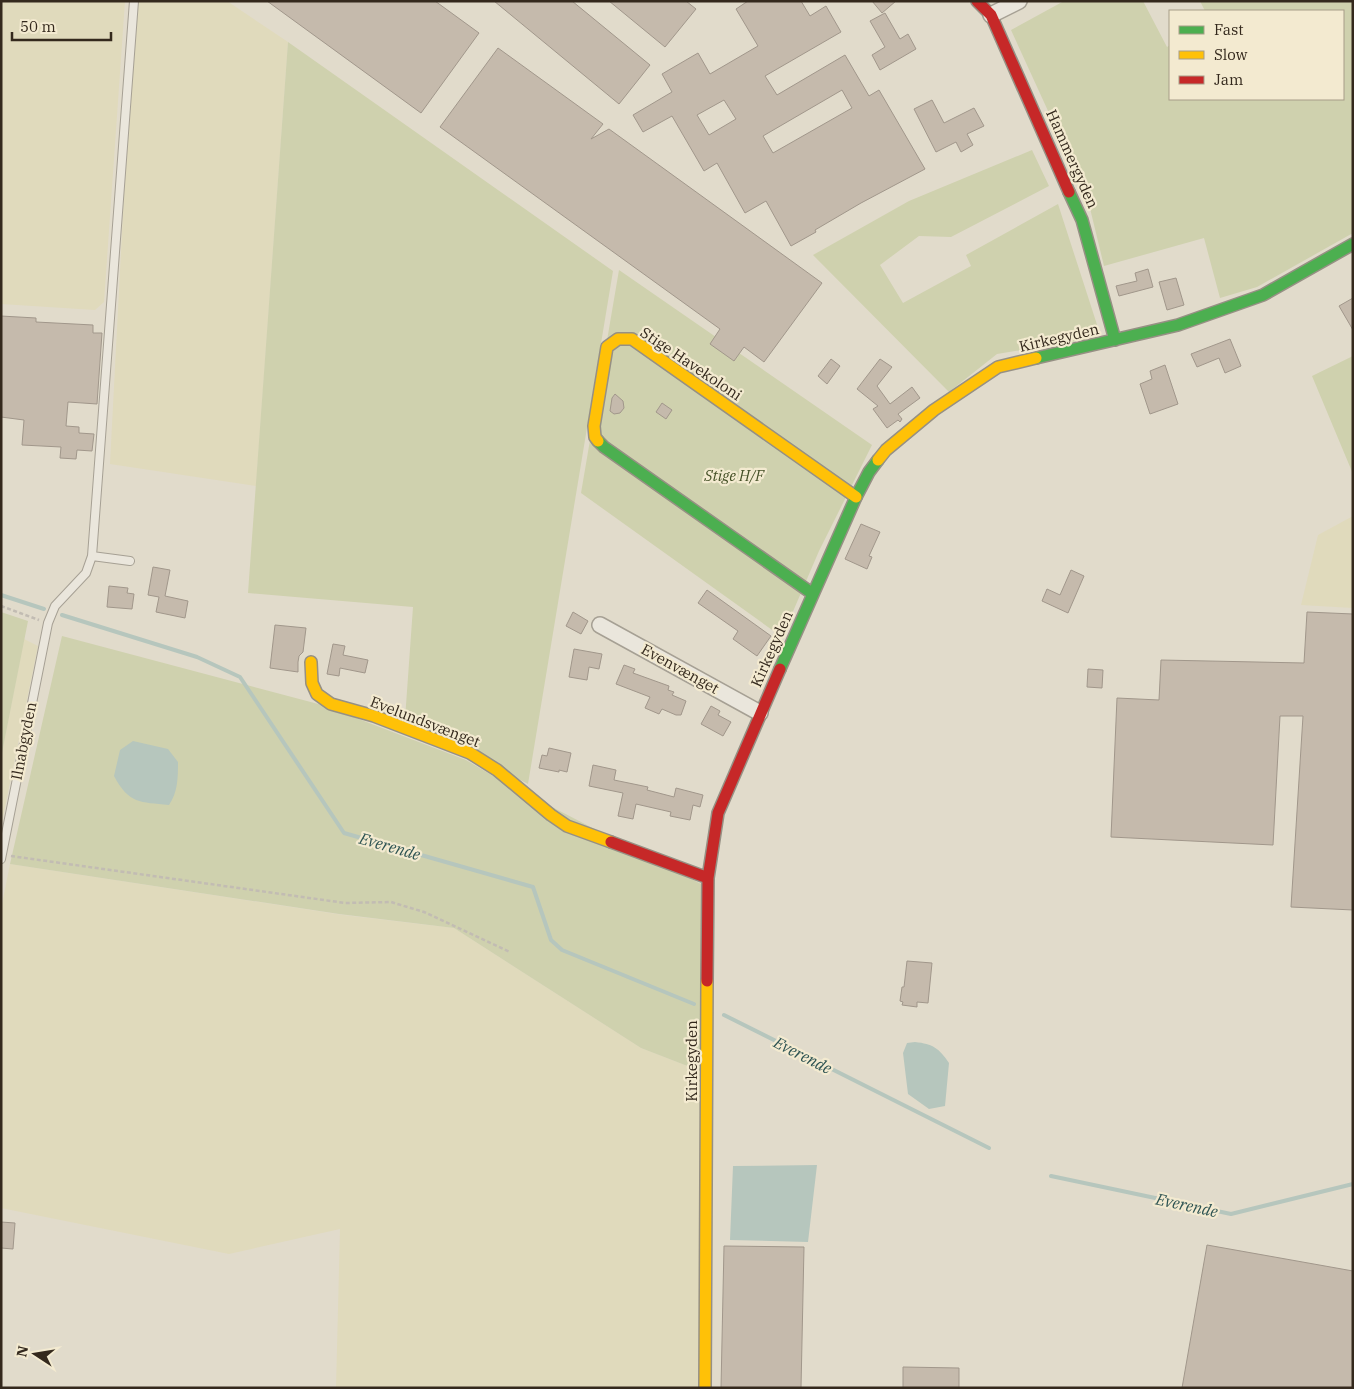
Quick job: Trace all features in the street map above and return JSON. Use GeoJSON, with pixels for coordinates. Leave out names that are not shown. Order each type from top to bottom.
{"type":"FeatureCollection","features":[{"type":"Feature","properties":{"kind":"street","name":"Hammergyden"},"geometry":{"type":"LineString","coordinates":[[977,1],[991,15],[1082,220],[1115,340]]}},
{"type":"Feature","properties":{"kind":"street"},"geometry":{"type":"LineString","coordinates":[[991,15],[1019,1]]}},
{"type":"Feature","properties":{"kind":"street","name":"Kirkegyden"},"geometry":{"type":"LineString","coordinates":[[705,1388],[708,878],[718,813],[760,713],[856,497],[869,472],[886,450],[934,410],[998,367],[1178,326],[1263,295],[1353,244]]}},
{"type":"Feature","properties":{"kind":"street","name":"Stige Havekoloni"},"geometry":{"type":"LineString","coordinates":[[813,594],[604,447],[595,437],[594,426],[607,347],[614,340],[622,338],[632,339],[856,497]]}},
{"type":"Feature","properties":{"kind":"street","name":"Evenvænget"},"geometry":{"type":"LineString","coordinates":[[600,625],[760,713]]}},
{"type":"Feature","properties":{"kind":"street","name":"Evelundsvænget"},"geometry":{"type":"LineString","coordinates":[[311,662],[312,683],[317,694],[330,704],[374,716],[470,753],[497,770],[567,826],[708,878]]}},
{"type":"Feature","properties":{"kind":"lane"},"geometry":{"type":"LineString","coordinates":[[130,561],[92,556],[134,1]]}},
{"type":"Feature","properties":{"kind":"lane","name":"Ilnabgyden"},"geometry":{"type":"LineString","coordinates":[[2,857],[48,623],[55,606],[86,573],[92,556]]}},
{"type":"Feature","properties":{"kind":"path"},"geometry":{"type":"LineString","coordinates":[[1,606],[48,623]]}},
{"type":"Feature","properties":{"kind":"path"},"geometry":{"type":"LineString","coordinates":[[2,857],[345,903],[391,902],[424,912],[510,952]]}},
{"type":"Feature","properties":{"kind":"shaded area"},"geometry":{"type":"Polygon","coordinates":[[[1,1],[125,1],[104,302],[95,310],[1,304],[1,1]]]}},
{"type":"Feature","properties":{"kind":"shaded area"},"geometry":{"type":"Polygon","coordinates":[[[134,1],[227,1],[288,42],[256,486],[110,464],[134,1]]]}},
{"type":"Feature","properties":{"kind":"shaded area"},"geometry":{"type":"Polygon","coordinates":[[[1353,516],[1353,608],[1301,605],[1318,535],[1353,516]]]}},
{"type":"Feature","properties":{"kind":"shaded area"},"geometry":{"type":"Polygon","coordinates":[[[24,639],[38,646],[1,827],[1,758],[24,639]]]}},
{"type":"Feature","properties":{"kind":"shaded area"},"geometry":{"type":"Polygon","coordinates":[[[133,741],[168,749],[178,762],[176,790],[169,805],[136,800],[130,797],[119,785],[114,776],[120,750],[133,741]]]}},
{"type":"Feature","properties":{"kind":"shaded area"},"geometry":{"type":"Polygon","coordinates":[[[10,864],[343,915],[454,928],[641,1048],[703,1072],[698,1388],[336,1388],[340,1229],[229,1254],[1,1208],[1,909],[10,864]]]}},
{"type":"Feature","properties":{"kind":"shaded area"},"geometry":{"type":"Polygon","coordinates":[[[915,1042],[935,1048],[949,1063],[945,1106],[929,1109],[908,1094],[903,1053],[907,1043],[915,1042]]]}},
{"type":"Feature","properties":{"kind":"shaded area"},"geometry":{"type":"Polygon","coordinates":[[[817,1165],[808,1242],[730,1240],[733,1166],[817,1165]]]}},
{"type":"Feature","properties":{"kind":"green space"},"geometry":{"type":"Polygon","coordinates":[[[1064,1],[1143,1],[1167,47],[1169,46],[1169,100],[1344,100],[1344,10],[1204,10],[1200,1],[1353,1],[1353,233],[1257,287],[1220,298],[1204,238],[1104,266],[1087,196],[1011,30],[1064,1]]]}},
{"type":"Feature","properties":{"kind":"green space"},"geometry":{"type":"Polygon","coordinates":[[[288,42],[613,271],[528,784],[405,719],[413,607],[248,593],[288,42]]]}},
{"type":"Feature","properties":{"kind":"green space"},"geometry":{"type":"Polygon","coordinates":[[[1032,150],[1049,186],[951,237],[919,236],[880,265],[903,303],[971,266],[966,255],[1058,204],[1101,337],[997,354],[949,392],[813,255],[909,201],[1032,150]]]}},
{"type":"Feature","properties":{"kind":"green space","name":"Stige H/F"},"geometry":{"type":"Polygon","coordinates":[[[619,270],[872,445],[819,551],[782,637],[581,493],[619,270]]]}},
{"type":"Feature","properties":{"kind":"green space"},"geometry":{"type":"Polygon","coordinates":[[[1353,356],[1353,474],[1312,376],[1353,356]]]}},
{"type":"Feature","properties":{"kind":"green space"},"geometry":{"type":"Polygon","coordinates":[[[1,612],[28,621],[1,758],[1,612]]]}},
{"type":"Feature","properties":{"kind":"green space"},"geometry":{"type":"Polygon","coordinates":[[[62,636],[322,705],[466,760],[500,780],[701,884],[703,1072],[641,1048],[454,928],[339,914],[10,864],[62,636]]]}},
{"type":"Feature","properties":{"kind":"building"},"geometry":{"type":"Polygon","coordinates":[[[267,1],[435,1],[479,33],[421,113],[267,1]]]}},
{"type":"Feature","properties":{"kind":"building"},"geometry":{"type":"Polygon","coordinates":[[[494,1],[572,1],[650,65],[619,104],[494,1]]]}},
{"type":"Feature","properties":{"kind":"building"},"geometry":{"type":"Polygon","coordinates":[[[609,1],[686,1],[696,9],[665,47],[609,1]]]}},
{"type":"Feature","properties":{"kind":"building"},"geometry":{"type":"Polygon","coordinates":[[[748,1],[801,1],[810,16],[826,6],[841,32],[765,76],[777,95],[845,55],[869,96],[879,90],[925,169],[861,203],[791,246],[766,201],[745,213],[717,163],[704,171],[672,116],[643,132],[633,115],[672,92],[662,74],[698,53],[710,74],[758,46],[736,9],[748,1]],[[842,90],[763,136],[773,153],[852,108],[842,90]],[[724,100],[697,115],[709,135],[736,119],[724,100]]]}},
{"type":"Feature","properties":{"kind":"building"},"geometry":{"type":"Polygon","coordinates":[[[872,1],[896,1],[882,13],[872,1]]]}},
{"type":"Feature","properties":{"kind":"building"},"geometry":{"type":"Polygon","coordinates":[[[885,13],[900,39],[908,34],[916,49],[880,70],[872,55],[885,47],[870,21],[885,13]]]}},
{"type":"Feature","properties":{"kind":"building"},"geometry":{"type":"Polygon","coordinates":[[[498,48],[603,124],[591,139],[609,129],[822,283],[764,362],[744,347],[734,361],[710,344],[720,329],[440,127],[498,48]]]}},
{"type":"Feature","properties":{"kind":"building"},"geometry":{"type":"Polygon","coordinates":[[[932,100],[944,123],[974,108],[984,126],[967,134],[973,145],[961,152],[956,142],[936,152],[914,109],[932,100]]]}},
{"type":"Feature","properties":{"kind":"building"},"geometry":{"type":"Polygon","coordinates":[[[1148,269],[1153,287],[1119,296],[1116,286],[1137,281],[1135,273],[1148,269]]]}},
{"type":"Feature","properties":{"kind":"building"},"geometry":{"type":"Polygon","coordinates":[[[1176,278],[1184,305],[1167,310],[1159,282],[1176,278]]]}},
{"type":"Feature","properties":{"kind":"building"},"geometry":{"type":"Polygon","coordinates":[[[1353,298],[1353,330],[1339,306],[1353,298]]]}},
{"type":"Feature","properties":{"kind":"building"},"geometry":{"type":"Polygon","coordinates":[[[1,316],[36,318],[36,322],[93,325],[93,333],[102,333],[97,404],[68,402],[66,426],[79,427],[79,433],[94,434],[92,451],[77,450],[76,459],[60,458],[61,447],[22,445],[24,420],[1,417],[1,316]]]}},
{"type":"Feature","properties":{"kind":"building"},"geometry":{"type":"Polygon","coordinates":[[[1230,339],[1241,366],[1225,373],[1219,358],[1197,367],[1191,354],[1230,339]]]}},
{"type":"Feature","properties":{"kind":"building"},"geometry":{"type":"Polygon","coordinates":[[[831,359],[840,366],[827,384],[818,376],[831,359]]]}},
{"type":"Feature","properties":{"kind":"building"},"geometry":{"type":"Polygon","coordinates":[[[880,359],[892,367],[877,386],[890,404],[912,387],[920,398],[898,414],[902,419],[900,422],[898,420],[887,428],[873,409],[878,406],[857,389],[880,359]]]}},
{"type":"Feature","properties":{"kind":"building"},"geometry":{"type":"Polygon","coordinates":[[[1165,365],[1178,404],[1150,414],[1140,384],[1152,379],[1150,371],[1165,365]]]}},
{"type":"Feature","properties":{"kind":"building"},"geometry":{"type":"Polygon","coordinates":[[[615,394],[623,401],[624,408],[620,413],[614,414],[610,411],[612,398],[615,394]]]}},
{"type":"Feature","properties":{"kind":"building"},"geometry":{"type":"Polygon","coordinates":[[[662,403],[672,410],[666,419],[656,412],[662,403]]]}},
{"type":"Feature","properties":{"kind":"building"},"geometry":{"type":"Polygon","coordinates":[[[861,524],[880,532],[869,556],[872,557],[867,569],[845,559],[861,524]]]}},
{"type":"Feature","properties":{"kind":"building"},"geometry":{"type":"Polygon","coordinates":[[[153,567],[170,570],[165,596],[188,601],[185,618],[156,612],[159,597],[148,595],[153,567]]]}},
{"type":"Feature","properties":{"kind":"building"},"geometry":{"type":"Polygon","coordinates":[[[1071,570],[1084,576],[1068,613],[1042,601],[1047,589],[1060,595],[1071,570]]]}},
{"type":"Feature","properties":{"kind":"building"},"geometry":{"type":"Polygon","coordinates":[[[109,586],[128,588],[127,593],[134,594],[132,609],[107,607],[109,586]]]}},
{"type":"Feature","properties":{"kind":"building"},"geometry":{"type":"Polygon","coordinates":[[[707,590],[771,636],[757,656],[733,639],[738,631],[698,603],[707,590]]]}},
{"type":"Feature","properties":{"kind":"building"},"geometry":{"type":"Polygon","coordinates":[[[573,612],[588,621],[581,634],[566,626],[573,612]]]}},
{"type":"Feature","properties":{"kind":"building"},"geometry":{"type":"Polygon","coordinates":[[[1307,612],[1353,614],[1353,910],[1291,907],[1303,716],[1280,716],[1273,845],[1111,837],[1117,698],[1159,700],[1161,660],[1304,663],[1307,612]]]}},
{"type":"Feature","properties":{"kind":"building"},"geometry":{"type":"Polygon","coordinates":[[[275,625],[306,628],[303,652],[299,656],[298,672],[270,668],[275,625]]]}},
{"type":"Feature","properties":{"kind":"building"},"geometry":{"type":"Polygon","coordinates":[[[333,644],[345,646],[343,655],[368,660],[365,673],[340,668],[339,676],[327,674],[333,644]]]}},
{"type":"Feature","properties":{"kind":"building"},"geometry":{"type":"Polygon","coordinates":[[[574,649],[602,654],[599,669],[589,667],[587,680],[569,677],[574,649]]]}},
{"type":"Feature","properties":{"kind":"building"},"geometry":{"type":"Polygon","coordinates":[[[624,665],[635,669],[633,673],[669,686],[668,690],[674,692],[672,695],[686,701],[681,715],[676,715],[662,709],[659,714],[645,708],[650,697],[616,684],[624,665]]]}},
{"type":"Feature","properties":{"kind":"building"},"geometry":{"type":"Polygon","coordinates":[[[1088,669],[1103,670],[1102,688],[1087,687],[1088,669]]]}},
{"type":"Feature","properties":{"kind":"building"},"geometry":{"type":"Polygon","coordinates":[[[711,706],[720,711],[718,715],[731,722],[723,736],[701,724],[711,706]]]}},
{"type":"Feature","properties":{"kind":"building"},"geometry":{"type":"Polygon","coordinates":[[[549,748],[571,753],[567,772],[539,768],[542,755],[547,756],[549,748]]]}},
{"type":"Feature","properties":{"kind":"building"},"geometry":{"type":"Polygon","coordinates":[[[593,765],[616,770],[614,780],[648,787],[647,790],[674,797],[676,788],[703,795],[700,807],[693,805],[690,820],[670,816],[671,812],[636,804],[633,819],[618,816],[623,793],[589,786],[593,765]]]}},
{"type":"Feature","properties":{"kind":"building"},"geometry":{"type":"Polygon","coordinates":[[[907,961],[932,963],[928,1003],[917,1002],[917,1007],[902,1005],[903,1002],[900,1001],[902,987],[904,987],[907,961]]]}},
{"type":"Feature","properties":{"kind":"building"},"geometry":{"type":"Polygon","coordinates":[[[1,1222],[15,1223],[13,1249],[1,1248],[1,1222]]]}},
{"type":"Feature","properties":{"kind":"building"},"geometry":{"type":"Polygon","coordinates":[[[1207,1245],[1353,1271],[1353,1388],[1182,1388],[1207,1245]]]}},
{"type":"Feature","properties":{"kind":"building"},"geometry":{"type":"Polygon","coordinates":[[[724,1246],[804,1247],[801,1388],[721,1388],[724,1246]]]}},
{"type":"Feature","properties":{"kind":"building"},"geometry":{"type":"Polygon","coordinates":[[[903,1367],[959,1368],[959,1388],[903,1388],[903,1367]]]}},
{"type":"Feature","properties":{"kind":"waterway","name":"Everende"},"geometry":{"type":"LineString","coordinates":[[1,595],[44,609]]}},
{"type":"Feature","properties":{"kind":"waterway","name":"Everende"},"geometry":{"type":"LineString","coordinates":[[62,615],[197,657],[240,677],[344,833],[533,887],[551,940],[562,950],[694,1004]]}},
{"type":"Feature","properties":{"kind":"waterway","name":"Everende"},"geometry":{"type":"LineString","coordinates":[[724,1015],[989,1148]]}},
{"type":"Feature","properties":{"kind":"waterway","name":"Everende"},"geometry":{"type":"LineString","coordinates":[[1051,1176],[1231,1214],[1353,1184]]}},
{"type":"Feature","properties":{"kind":"traffic: fast"},"geometry":{"type":"LineString","coordinates":[[1069,192],[1082,220],[1115,340]]}},
{"type":"Feature","properties":{"kind":"traffic: fast"},"geometry":{"type":"LineString","coordinates":[[1036,358],[1178,325],[1263,295],[1353,244]]}},
{"type":"Feature","properties":{"kind":"traffic: fast"},"geometry":{"type":"LineString","coordinates":[[598,441],[813,594]]}},
{"type":"Feature","properties":{"kind":"traffic: fast"},"geometry":{"type":"LineString","coordinates":[[780,669],[856,497],[869,472],[878,460]]}},
{"type":"Feature","properties":{"kind":"traffic: slow"},"geometry":{"type":"LineString","coordinates":[[598,441],[595,437],[594,426],[607,347],[618,339],[632,339],[856,497]]}},
{"type":"Feature","properties":{"kind":"traffic: slow"},"geometry":{"type":"LineString","coordinates":[[878,460],[886,450],[934,410],[998,367],[1036,358]]}},
{"type":"Feature","properties":{"kind":"traffic: slow"},"geometry":{"type":"LineString","coordinates":[[311,662],[312,683],[317,694],[331,704],[374,716],[470,753],[497,770],[567,826],[611,842]]}},
{"type":"Feature","properties":{"kind":"traffic: slow"},"geometry":{"type":"LineString","coordinates":[[705,1388],[707,981]]}},
{"type":"Feature","properties":{"kind":"traffic: jam"},"geometry":{"type":"LineString","coordinates":[[977,1],[991,15],[1069,192]]}},
{"type":"Feature","properties":{"kind":"traffic: jam"},"geometry":{"type":"LineString","coordinates":[[707,981],[708,878],[718,813],[780,669]]}},
{"type":"Feature","properties":{"kind":"traffic: jam"},"geometry":{"type":"LineString","coordinates":[[611,842],[708,878]]}}]}
